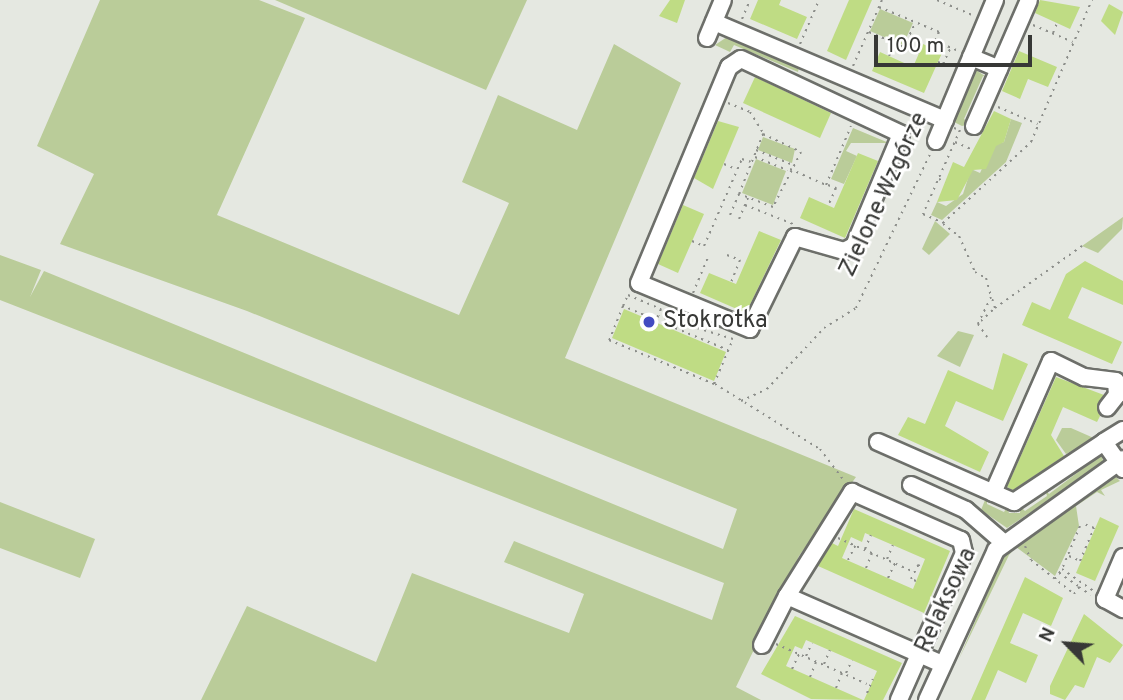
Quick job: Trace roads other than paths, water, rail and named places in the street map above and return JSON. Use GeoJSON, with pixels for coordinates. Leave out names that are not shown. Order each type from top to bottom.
{"type":"FeatureCollection","features":[{"type":"Feature","properties":{"kind":"street"},"geometry":{"type":"LineString","coordinates":[[707,38],[723,0]]}},
{"type":"Feature","properties":{"kind":"street","name":"Zielone Wzgórze"},"geometry":{"type":"LineString","coordinates":[[936,141],[948,123],[969,56],[995,0]]}},
{"type":"Feature","properties":{"kind":"street"},"geometry":{"type":"LineString","coordinates":[[972,128],[1028,0]]}},
{"type":"Feature","properties":{"kind":"street"},"geometry":{"type":"LineString","coordinates":[[713,22],[802,57],[948,123]]}},
{"type":"Feature","properties":{"kind":"street"},"geometry":{"type":"LineString","coordinates":[[969,56],[999,69]]}},
{"type":"Feature","properties":{"kind":"street"},"geometry":{"type":"LineString","coordinates":[[799,84],[802,57]]}},
{"type":"Feature","properties":{"kind":"street"},"geometry":{"type":"LineString","coordinates":[[741,60],[799,84],[853,114],[901,134],[854,246],[844,251],[795,237],[755,327],[743,328],[640,286],[731,63],[741,60]]}},
{"type":"Feature","properties":{"kind":"street"},"geometry":{"type":"LineString","coordinates":[[853,114],[855,80]]}},
{"type":"Feature","properties":{"kind":"street"},"geometry":{"type":"LineString","coordinates":[[993,493],[1051,361],[1084,377],[1119,377],[1117,395],[1107,408]]}},
{"type":"Feature","properties":{"kind":"street"},"geometry":{"type":"LineString","coordinates":[[878,442],[993,493],[1018,501],[1123,430]]}},
{"type":"Feature","properties":{"kind":"street"},"geometry":{"type":"LineString","coordinates":[[1104,442],[1121,463]]}},
{"type":"Feature","properties":{"kind":"street","name":"Relaksowa"},"geometry":{"type":"LineString","coordinates":[[927,700],[1003,542],[1121,463]]}},
{"type":"Feature","properties":{"kind":"street"},"geometry":{"type":"LineString","coordinates":[[935,467],[918,488],[966,510],[1003,542]]}},
{"type":"Feature","properties":{"kind":"street"},"geometry":{"type":"LineString","coordinates":[[764,642],[824,532],[857,491],[964,544],[899,700]]}},
{"type":"Feature","properties":{"kind":"street"},"geometry":{"type":"LineString","coordinates":[[1123,557],[1105,598],[1123,608]]}},
{"type":"Feature","properties":{"kind":"street"},"geometry":{"type":"LineString","coordinates":[[787,596],[942,664]]}},
{"type":"Feature","properties":{"kind":"place","name":"Stokrotka"},"geometry":{"type":"Point","coordinates":[649,322]}}]}
